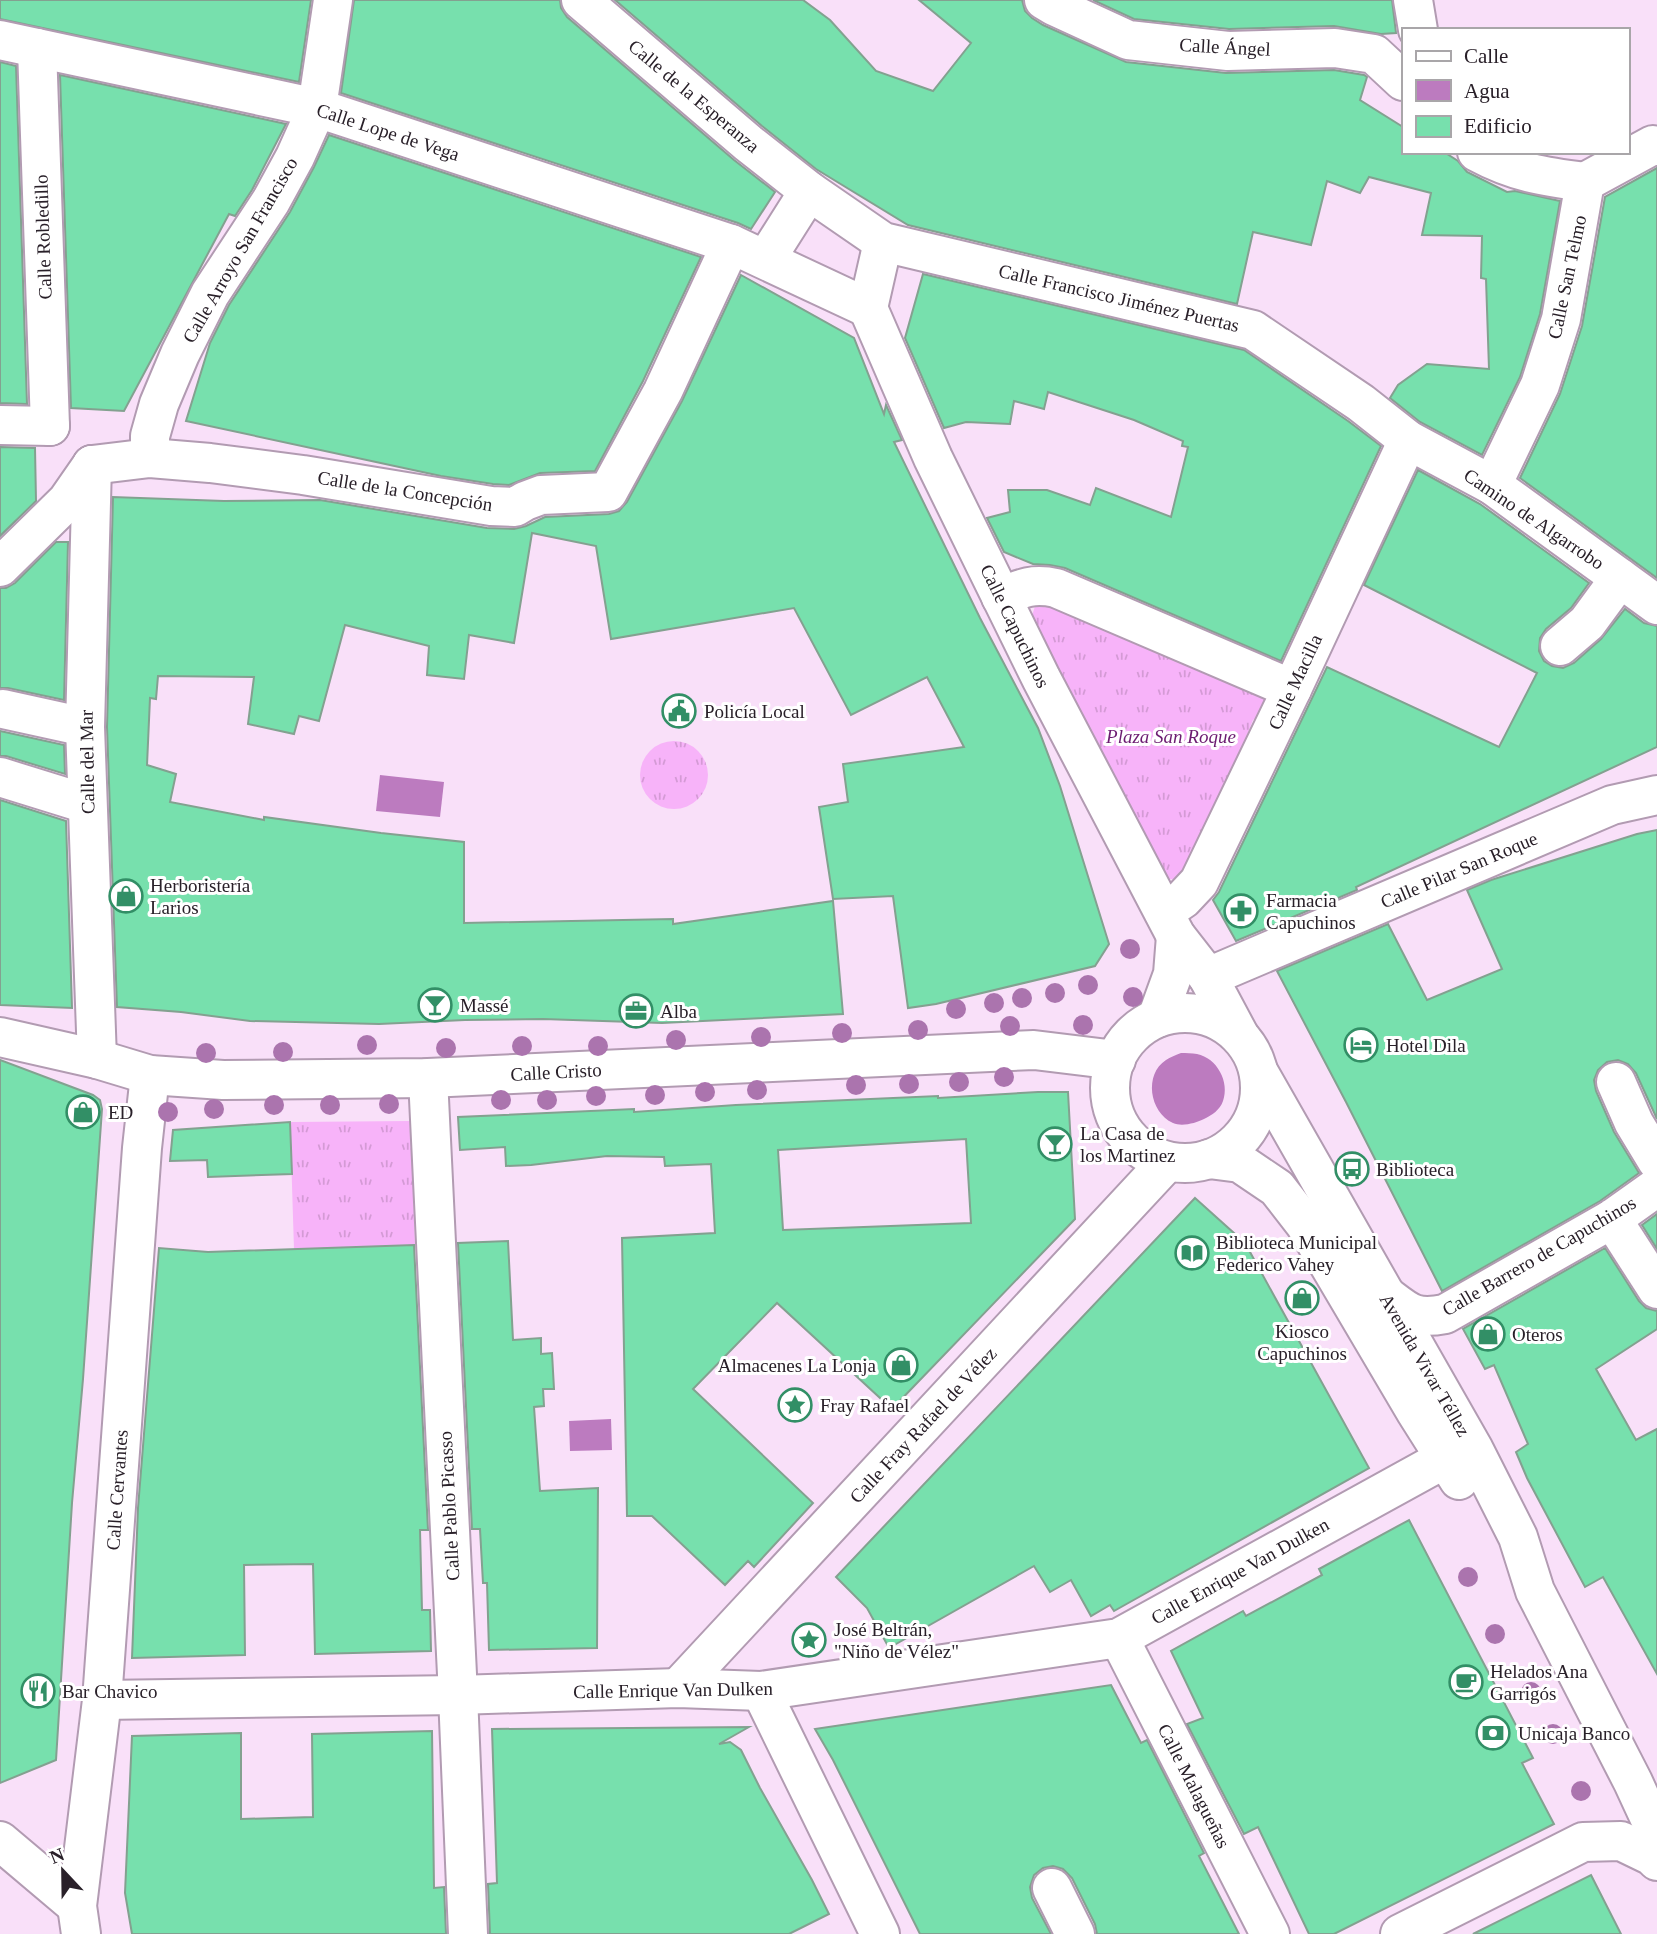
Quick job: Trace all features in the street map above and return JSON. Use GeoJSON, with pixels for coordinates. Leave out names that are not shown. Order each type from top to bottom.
{"type":"FeatureCollection","features":[{"type":"Feature","properties":{"kind":"street","name":"Calle Arroyo San Francisco"},"geometry":{"type":"LineString","coordinates":[[150,458],[150,436],[156,415],[180,354],[211,295],[271,201],[317,108],[333,0]]}},
{"type":"Feature","properties":{"kind":"street","name":"Calle de la Esperanza"},"geometry":{"type":"LineString","coordinates":[[581,0],[738,135],[809,191],[883,242]]}},
{"type":"Feature","properties":{"kind":"street","name":"Calle Ángel"},"geometry":{"type":"LineString","coordinates":[[1044,0],[1128,40],[1228,51],[1335,48],[1374,54],[1402,80]]}},
{"type":"Feature","properties":{"kind":"street"},"geometry":{"type":"LineString","coordinates":[[1413,0],[1418,28]]}},
{"type":"Feature","properties":{"kind":"street","name":"Calle Lope de Vega"},"geometry":{"type":"LineString","coordinates":[[0,40],[317,108],[731,244],[869,308]]}},
{"type":"Feature","properties":{"kind":"street","name":"Calle Robledillo"},"geometry":{"type":"LineString","coordinates":[[37,48],[50,426]]}},
{"type":"Feature","properties":{"kind":"street"},"geometry":{"type":"LineString","coordinates":[[1481,154],[1500,165],[1539,176],[1586,182],[1646,145]]}},
{"type":"Feature","properties":{"kind":"street","name":"Calle San Telmo"},"geometry":{"type":"LineString","coordinates":[[1492,485],[1541,385],[1561,319],[1586,182]]}},
{"type":"Feature","properties":{"kind":"street"},"geometry":{"type":"LineString","coordinates":[[766,259],[809,191]]}},
{"type":"Feature","properties":{"kind":"street"},"geometry":{"type":"LineString","coordinates":[[869,308],[883,242]]}},
{"type":"Feature","properties":{"kind":"street","name":"Calle Francisco Jiménez Puertas"},"geometry":{"type":"LineString","coordinates":[[883,242],[1253,330],[1361,403],[1408,440]]}},
{"type":"Feature","properties":{"kind":"street","name":"Calle de la Concepción"},"geometry":{"type":"LineString","coordinates":[[92,465],[150,458],[257,468],[491,506],[515,507],[541,495],[608,492],[663,391],[731,244]]}},
{"type":"Feature","properties":{"kind":"street","name":"Calle Capuchinos"},"geometry":{"type":"LineString","coordinates":[[869,308],[933,458],[1041,678],[1170,924],[1208,978]]}},
{"type":"Feature","properties":{"kind":"street"},"geometry":{"type":"LineString","coordinates":[[0,425],[50,426],[92,465],[67,501],[0,567]]}},
{"type":"Feature","properties":{"kind":"street","name":"Camino de Algarrobo"},"geometry":{"type":"LineString","coordinates":[[1408,440],[1492,485],[1657,605]]}},
{"type":"Feature","properties":{"kind":"street","name":"Calle Macilla"},"geometry":{"type":"LineString","coordinates":[[1170,924],[1183,898],[1199,882],[1408,440]]}},
{"type":"Feature","properties":{"kind":"street","name":"Calle del Mar"},"geometry":{"type":"LineString","coordinates":[[92,465],[85,727],[97,1059]]}},
{"type":"Feature","properties":{"kind":"street"},"geometry":{"type":"LineString","coordinates":[[1560,646],[1587,623],[1620,578]]}},
{"type":"Feature","properties":{"kind":"street"},"geometry":{"type":"LineString","coordinates":[[1001,597],[1022,588],[1040,585],[1056,588],[1292,689]]}},
{"type":"Feature","properties":{"kind":"street"},"geometry":{"type":"LineString","coordinates":[[3,709],[85,727]]}},
{"type":"Feature","properties":{"kind":"street"},"geometry":{"type":"LineString","coordinates":[[0,777],[87,804]]}},
{"type":"Feature","properties":{"kind":"street","name":"Calle Pilar San Roque"},"geometry":{"type":"LineString","coordinates":[[1208,978],[1612,805],[1657,795]]}},
{"type":"Feature","properties":{"kind":"street"},"geometry":{"type":"LineString","coordinates":[[1157,1018],[1173,974],[1170,924]]}},
{"type":"Feature","properties":{"kind":"street"},"geometry":{"type":"LineString","coordinates":[[1208,978],[1239,1035],[1253,1052],[1259,1073],[1260,1095],[1255,1115],[1244,1134],[1228,1149],[1209,1159],[1187,1163],[1167,1161],[1142,1149],[1124,1132],[1113,1109],[1110,1084],[1116,1060],[1125,1042],[1139,1028],[1157,1018],[1178,1013],[1200,1014],[1222,1022],[1239,1035]]}},
{"type":"Feature","properties":{"kind":"street","name":"Calle Cristo"},"geometry":{"type":"LineString","coordinates":[[0,1037],[97,1059],[150,1075],[223,1080],[428,1078],[1034,1050],[1116,1060]]}},
{"type":"Feature","properties":{"kind":"street","name":"Avenida Vivar Téllez"},"geometry":{"type":"LineString","coordinates":[[1259,1073],[1474,1450],[1518,1537],[1535,1591],[1657,1833]]}},
{"type":"Feature","properties":{"kind":"street","name":"Calle Cervantes"},"geometry":{"type":"LineString","coordinates":[[79,1920],[102,1700],[141,1162],[150,1075]]}},
{"type":"Feature","properties":{"kind":"street","name":"Calle Pablo Picasso"},"geometry":{"type":"LineString","coordinates":[[428,1078],[468,1934]]}},
{"type":"Feature","properties":{"kind":"street"},"geometry":{"type":"LineString","coordinates":[[1616,1082],[1634,1124],[1657,1161]]}},
{"type":"Feature","properties":{"kind":"street","name":"Avenida Vivar Téllez"},"geometry":{"type":"LineString","coordinates":[[1209,1159],[1240,1163],[1277,1188],[1305,1224],[1416,1412],[1499,1545],[1535,1591]]}},
{"type":"Feature","properties":{"kind":"street","name":"Calle Fray Rafael de Vélez"},"geometry":{"type":"LineString","coordinates":[[678,1688],[1167,1161]]}},
{"type":"Feature","properties":{"kind":"street","name":"Calle Barrero de Capuchinos"},"geometry":{"type":"LineString","coordinates":[[1384,1294],[1407,1312],[1425,1318],[1445,1314],[1612,1219],[1657,1187]]}},
{"type":"Feature","properties":{"kind":"street"},"geometry":{"type":"LineString","coordinates":[[1612,1219],[1657,1289]]}},
{"type":"Feature","properties":{"kind":"street","name":"Calle Enrique Van Dulken"},"geometry":{"type":"LineString","coordinates":[[102,1700],[458,1695],[678,1688],[761,1691],[1119,1638],[1446,1458]]}},
{"type":"Feature","properties":{"kind":"street","name":"Calle Malagueñas"},"geometry":{"type":"LineString","coordinates":[[1119,1638],[1270,1934]]}},
{"type":"Feature","properties":{"kind":"street"},"geometry":{"type":"LineString","coordinates":[[761,1691],[876,1933]]}},
{"type":"Feature","properties":{"kind":"street"},"geometry":{"type":"LineString","coordinates":[[0,1841],[79,1920]]}},
{"type":"Feature","properties":{"kind":"street"},"geometry":{"type":"LineString","coordinates":[[1400,1934],[1583,1842],[1621,1841],[1657,1861]]}},
{"type":"Feature","properties":{"kind":"street"},"geometry":{"type":"LineString","coordinates":[[1052,1888],[1075,1934]]}},
{"type":"Feature","properties":{"kind":"green space","name":"Plaza San Roque"},"geometry":{"type":"Polygon","coordinates":[[[1036,603],[1061,609],[1254,695],[1270,689],[1274,709],[1253,720],[1191,880],[1167,879],[1031,619],[1036,603]]]}},
{"type":"Feature","properties":{"kind":"green space"},"geometry":{"type":"Polygon","coordinates":[[[674,741],[687,744],[698,751],[705,762],[708,775],[705,788],[698,799],[687,806],[674,809],[661,806],[650,799],[643,788],[640,775],[643,762],[650,751],[661,744],[674,741]]]}},
{"type":"Feature","properties":{"kind":"green space"},"geometry":{"type":"Polygon","coordinates":[[[411,1121],[415,1245],[294,1249],[290,1122],[411,1121]]]}},
{"type":"Feature","properties":{"kind":"water"},"geometry":{"type":"Polygon","coordinates":[[[380,775],[444,782],[440,817],[376,811],[380,775]]]}},
{"type":"Feature","properties":{"kind":"water"},"geometry":{"type":"Polygon","coordinates":[[[1181,1053],[1197,1054],[1210,1060],[1220,1072],[1225,1086],[1223,1101],[1218,1110],[1210,1116],[1185,1125],[1165,1118],[1154,1102],[1152,1093],[1154,1074],[1159,1066],[1181,1053]]]}},
{"type":"Feature","properties":{"kind":"water"},"geometry":{"type":"Polygon","coordinates":[[[611,1419],[612,1450],[570,1451],[569,1421],[611,1419]]]}},
{"type":"Feature","properties":{"kind":"building"},"geometry":{"type":"Polygon","coordinates":[[[0,0],[311,0],[299,82],[0,19],[0,0]]]}},
{"type":"Feature","properties":{"kind":"building"},"geometry":{"type":"Polygon","coordinates":[[[354,0],[560,0],[561,8],[567,17],[775,192],[751,229],[341,93],[354,0]]]}},
{"type":"Feature","properties":{"kind":"building"},"geometry":{"type":"Polygon","coordinates":[[[615,0],[803,0],[830,20],[876,71],[933,91],[971,43],[919,0],[1022,0],[1025,11],[1043,25],[1126,62],[1226,73],[1334,70],[1364,75],[1367,77],[1360,100],[1402,126],[1402,154],[1447,154],[1458,161],[1467,172],[1507,192],[1515,191],[1560,201],[1540,314],[1520,377],[1482,455],[1420,422],[1390,398],[1398,385],[1427,364],[1489,369],[1486,279],[1481,278],[1482,236],[1422,235],[1431,193],[1369,177],[1360,193],[1327,181],[1311,245],[1253,232],[1237,304],[908,225],[816,169],[615,0]]]}},
{"type":"Feature","properties":{"kind":"building"},"geometry":{"type":"Polygon","coordinates":[[[1093,0],[1392,0],[1396,33],[1381,34],[1334,26],[1229,29],[1134,19],[1093,0]]]}},
{"type":"Feature","properties":{"kind":"building"},"geometry":{"type":"Polygon","coordinates":[[[0,62],[16,66],[27,404],[0,403],[0,62]]]}},
{"type":"Feature","properties":{"kind":"building"},"geometry":{"type":"Polygon","coordinates":[[[60,75],[286,124],[252,190],[235,216],[229,214],[124,411],[71,408],[60,75]]]}},
{"type":"Feature","properties":{"kind":"building"},"geometry":{"type":"Polygon","coordinates":[[[329,135],[701,257],[643,381],[595,471],[540,473],[509,485],[493,484],[441,476],[186,421],[210,343],[229,305],[290,212],[329,135]]]}},
{"type":"Feature","properties":{"kind":"building"},"geometry":{"type":"Polygon","coordinates":[[[1657,168],[1657,578],[1520,478],[1560,394],[1582,326],[1605,197],[1657,168]]]}},
{"type":"Feature","properties":{"kind":"building"},"geometry":{"type":"Polygon","coordinates":[[[923,274],[1244,350],[1381,446],[1281,661],[1065,568],[1033,564],[1004,552],[987,518],[1010,512],[1008,490],[1047,490],[1090,505],[1096,488],[1171,517],[1188,447],[1182,446],[1183,441],[1134,420],[1048,392],[1044,409],[1014,401],[1010,424],[966,422],[944,428],[905,338],[923,274]]]}},
{"type":"Feature","properties":{"kind":"building"},"geometry":{"type":"Polygon","coordinates":[[[741,275],[854,338],[884,414],[886,405],[902,440],[894,442],[980,618],[1038,728],[1060,786],[1109,944],[1095,966],[936,1004],[908,1008],[893,896],[833,899],[819,807],[848,802],[843,764],[964,747],[927,677],[851,715],[794,608],[611,639],[596,546],[532,533],[514,643],[469,635],[464,679],[427,675],[429,646],[345,625],[319,721],[299,716],[294,734],[248,724],[254,677],[158,676],[156,699],[150,698],[147,765],[176,774],[170,802],[264,820],[264,817],[464,842],[464,923],[673,919],[673,924],[833,901],[843,1014],[662,1023],[543,1019],[379,1024],[250,1021],[117,1007],[107,727],[113,497],[224,501],[320,500],[487,528],[514,529],[545,517],[609,514],[619,511],[627,502],[682,401],[741,275]]]}},
{"type":"Feature","properties":{"kind":"building"},"geometry":{"type":"Polygon","coordinates":[[[0,447],[35,448],[36,501],[0,536],[0,447]]]}},
{"type":"Feature","properties":{"kind":"building"},"geometry":{"type":"Polygon","coordinates":[[[1418,470],[1480,504],[1589,583],[1571,608],[1546,629],[1540,638],[1539,651],[1544,661],[1563,668],[1574,663],[1601,639],[1625,609],[1644,623],[1657,626],[1657,747],[1356,887],[1357,890],[1236,941],[1213,900],[1327,667],[1499,747],[1537,673],[1364,585],[1418,470]]]}},
{"type":"Feature","properties":{"kind":"building"},"geometry":{"type":"Polygon","coordinates":[[[56,542],[68,542],[64,700],[0,688],[0,588],[15,583],[56,542]]]}},
{"type":"Feature","properties":{"kind":"building"},"geometry":{"type":"Polygon","coordinates":[[[0,731],[64,745],[65,774],[0,756],[0,731]]]}},
{"type":"Feature","properties":{"kind":"building"},"geometry":{"type":"Polygon","coordinates":[[[0,800],[66,821],[72,1008],[0,1005],[0,800]]]}},
{"type":"Feature","properties":{"kind":"building"},"geometry":{"type":"Polygon","coordinates":[[[1657,830],[1657,1119],[1636,1073],[1628,1064],[1618,1060],[1607,1062],[1598,1070],[1594,1080],[1614,1132],[1639,1173],[1600,1201],[1442,1291],[1277,971],[1388,924],[1427,1000],[1502,969],[1467,890],[1491,880],[1657,830]]]}},
{"type":"Feature","properties":{"kind":"building"},"geometry":{"type":"Polygon","coordinates":[[[0,1060],[93,1095],[100,1100],[102,1109],[72,1503],[56,1760],[0,1783],[0,1060]]]}},
{"type":"Feature","properties":{"kind":"building"},"geometry":{"type":"Polygon","coordinates":[[[1068,1092],[1075,1219],[892,1409],[777,1303],[693,1389],[813,1503],[754,1567],[748,1561],[725,1585],[652,1516],[627,1516],[622,1238],[715,1233],[711,1164],[665,1166],[664,1157],[607,1156],[506,1166],[505,1147],[460,1150],[458,1117],[1068,1092]],[[966,1139],[778,1150],[783,1230],[971,1223],[966,1139]]]}},
{"type":"Feature","properties":{"kind":"building"},"geometry":{"type":"Polygon","coordinates":[[[290,1122],[292,1174],[208,1177],[207,1160],[170,1161],[173,1130],[290,1122]]]}},
{"type":"Feature","properties":{"kind":"building"},"geometry":{"type":"Polygon","coordinates":[[[1195,1198],[1245,1243],[1369,1468],[1114,1611],[1110,1605],[1091,1616],[1071,1580],[1050,1592],[1034,1566],[889,1648],[867,1608],[836,1577],[1195,1198]]]}},
{"type":"Feature","properties":{"kind":"building"},"geometry":{"type":"Polygon","coordinates":[[[1657,1214],[1657,1249],[1642,1225],[1657,1214]]]}},
{"type":"Feature","properties":{"kind":"building"},"geometry":{"type":"Polygon","coordinates":[[[508,1241],[513,1340],[541,1338],[541,1354],[552,1353],[554,1389],[543,1389],[544,1406],[534,1407],[540,1491],[598,1488],[597,1648],[489,1650],[487,1583],[483,1583],[480,1529],[472,1529],[458,1243],[508,1241]]]}},
{"type":"Feature","properties":{"kind":"building"},"geometry":{"type":"Polygon","coordinates":[[[414,1245],[428,1530],[420,1530],[422,1610],[430,1610],[431,1651],[315,1654],[313,1564],[244,1565],[245,1655],[132,1658],[138,1508],[159,1248],[208,1252],[414,1245]]]}},
{"type":"Feature","properties":{"kind":"building"},"geometry":{"type":"Polygon","coordinates":[[[1605,1248],[1639,1301],[1646,1308],[1657,1311],[1657,1329],[1596,1369],[1636,1440],[1657,1429],[1657,1674],[1603,1577],[1585,1587],[1516,1452],[1528,1444],[1494,1365],[1485,1369],[1463,1329],[1605,1248]]]}},
{"type":"Feature","properties":{"kind":"building"},"geometry":{"type":"Polygon","coordinates":[[[1409,1520],[1533,1758],[1522,1763],[1554,1824],[1334,1934],[1309,1934],[1258,1827],[1244,1834],[1187,1724],[1203,1718],[1171,1651],[1243,1611],[1246,1616],[1322,1575],[1319,1569],[1409,1520]]]}},
{"type":"Feature","properties":{"kind":"building"},"geometry":{"type":"Polygon","coordinates":[[[1111,1685],[1141,1743],[1147,1740],[1204,1853],[1199,1856],[1239,1934],[1097,1934],[1095,1924],[1072,1878],[1063,1869],[1053,1866],[1043,1868],[1034,1875],[1030,1887],[1032,1898],[1051,1934],[920,1934],[815,1729],[1111,1685]]]}},
{"type":"Feature","properties":{"kind":"building"},"geometry":{"type":"Polygon","coordinates":[[[749,1727],[719,1744],[730,1742],[741,1750],[829,1914],[789,1934],[490,1934],[488,1884],[497,1883],[492,1729],[749,1727]]]}},
{"type":"Feature","properties":{"kind":"building"},"geometry":{"type":"Polygon","coordinates":[[[432,1731],[434,1888],[444,1887],[446,1934],[132,1934],[125,1893],[132,1736],[241,1733],[241,1819],[313,1817],[312,1734],[432,1731]]]}},
{"type":"Feature","properties":{"kind":"building"},"geometry":{"type":"Polygon","coordinates":[[[1591,1875],[1621,1934],[1473,1934],[1591,1875]]]}},
{"type":"Feature","properties":{"kind":"place","name":"Policía Local"},"geometry":{"type":"Point","coordinates":[679,711]}},
{"type":"Feature","properties":{"kind":"place","name":"Herboristería Larios"},"geometry":{"type":"Point","coordinates":[126,896]}},
{"type":"Feature","properties":{"kind":"place","name":"Farmacia Capuchinos"},"geometry":{"type":"Point","coordinates":[1241,911]}},
{"type":"Feature","properties":{"kind":"place","name":"Massé"},"geometry":{"type":"Point","coordinates":[435,1005]}},
{"type":"Feature","properties":{"kind":"place","name":"Alba"},"geometry":{"type":"Point","coordinates":[636,1011]}},
{"type":"Feature","properties":{"kind":"place","name":"Hotel Dila"},"geometry":{"type":"Point","coordinates":[1361,1045]}},
{"type":"Feature","properties":{"kind":"place","name":"ED"},"geometry":{"type":"Point","coordinates":[83,1112]}},
{"type":"Feature","properties":{"kind":"place","name":"La Casa de los Martinez"},"geometry":{"type":"Point","coordinates":[1055,1144]}},
{"type":"Feature","properties":{"kind":"place","name":"Biblioteca"},"geometry":{"type":"Point","coordinates":[1352,1169]}},
{"type":"Feature","properties":{"kind":"place","name":"Biblioteca Municipal Federico Vahey"},"geometry":{"type":"Point","coordinates":[1192,1253]}},
{"type":"Feature","properties":{"kind":"place","name":"Kiosco Capuchinos"},"geometry":{"type":"Point","coordinates":[1302,1298]}},
{"type":"Feature","properties":{"kind":"place","name":"Oteros"},"geometry":{"type":"Point","coordinates":[1488,1334]}},
{"type":"Feature","properties":{"kind":"place","name":"Almacenes La Lonja"},"geometry":{"type":"Point","coordinates":[901,1365]}},
{"type":"Feature","properties":{"kind":"place","name":"Fray Rafael"},"geometry":{"type":"Point","coordinates":[795,1405]}},
{"type":"Feature","properties":{"kind":"place","name":"José Beltrán, \"Niño de Vélez\""},"geometry":{"type":"Point","coordinates":[809,1640]}},
{"type":"Feature","properties":{"kind":"place","name":"Helados Ana Garrigós"},"geometry":{"type":"Point","coordinates":[1466,1682]}},
{"type":"Feature","properties":{"kind":"place","name":"Bar Chavico"},"geometry":{"type":"Point","coordinates":[38,1691]}},
{"type":"Feature","properties":{"kind":"place","name":"Unicaja Banco"},"geometry":{"type":"Point","coordinates":[1493,1733]}}]}
